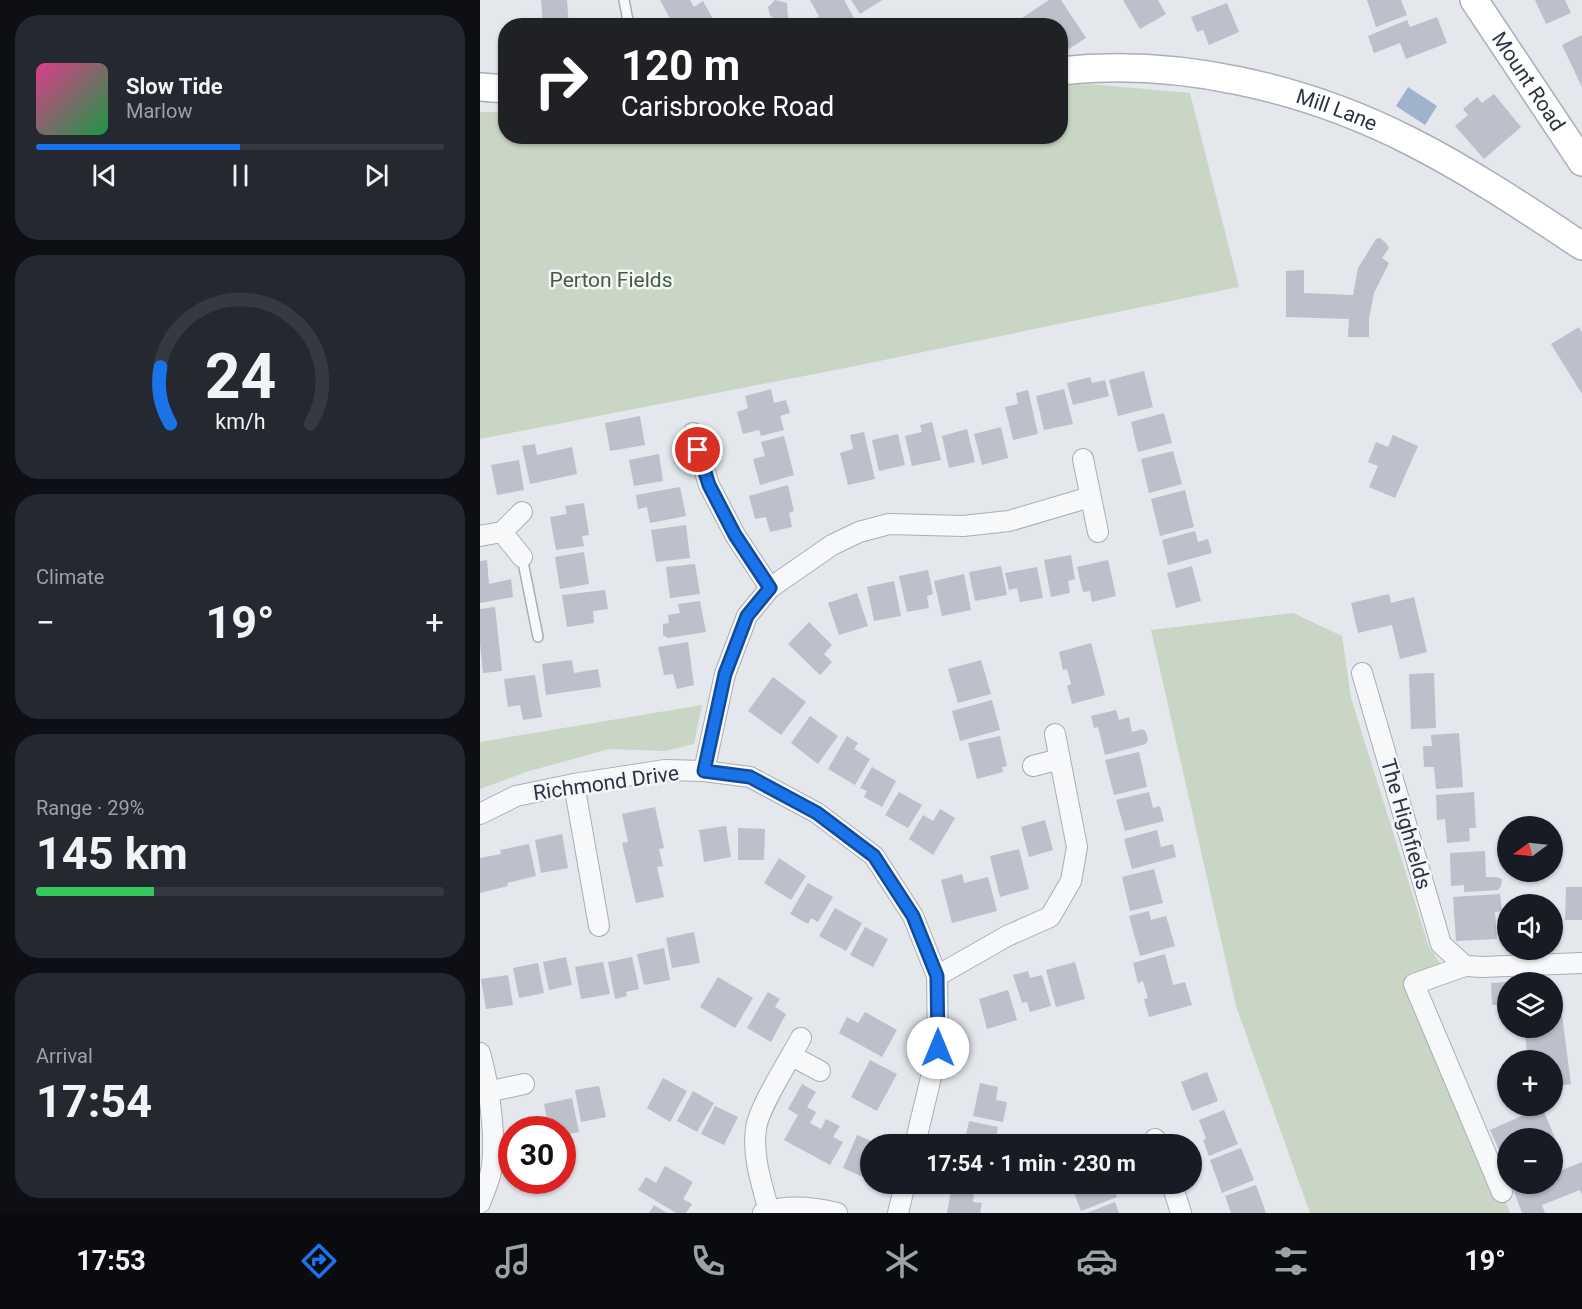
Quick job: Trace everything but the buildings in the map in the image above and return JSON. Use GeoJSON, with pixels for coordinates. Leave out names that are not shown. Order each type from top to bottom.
{"type":"FeatureCollection","features":[{"type":"Feature","properties":{"kind":"street","name":"Mount Road"},"geometry":{"type":"LineString","coordinates":[[1474,0],[1582,162]]}},
{"type":"Feature","properties":{"kind":"street","name":"Mill Lane"},"geometry":{"type":"LineString","coordinates":[[1068,70],[1099,67],[1225,77],[1319,102],[1408,140],[1523,207],[1582,246]]}},
{"type":"Feature","properties":{"kind":"street"},"geometry":{"type":"LineString","coordinates":[[480,87],[498,88]]}},
{"type":"Feature","properties":{"kind":"street"},"geometry":{"type":"LineString","coordinates":[[693,433],[709,485],[735,535],[770,588]]}},
{"type":"Feature","properties":{"kind":"street"},"geometry":{"type":"LineString","coordinates":[[1083,459],[1098,532]]}},
{"type":"Feature","properties":{"kind":"street"},"geometry":{"type":"LineString","coordinates":[[704,771],[725,674],[747,616],[770,588],[832,545],[859,532],[889,525],[963,526],[1009,521],[1090,497]]}},
{"type":"Feature","properties":{"kind":"street"},"geometry":{"type":"LineString","coordinates":[[480,536],[502,532],[522,512]]}},
{"type":"Feature","properties":{"kind":"street"},"geometry":{"type":"LineString","coordinates":[[502,532],[522,557]]}},
{"type":"Feature","properties":{"kind":"street","name":"The Highfields"},"geometry":{"type":"LineString","coordinates":[[1362,673],[1441,944],[1465,966]]}},
{"type":"Feature","properties":{"kind":"street"},"geometry":{"type":"LineString","coordinates":[[937,976],[1007,936],[1050,916],[1071,881],[1077,847],[1055,734]]}},
{"type":"Feature","properties":{"kind":"street"},"geometry":{"type":"LineString","coordinates":[[1033,766],[1060,759]]}},
{"type":"Feature","properties":{"kind":"street","name":"Richmond Drive"},"geometry":{"type":"LineString","coordinates":[[480,814],[516,796],[574,784],[665,770],[704,771],[750,777],[817,813],[874,856],[913,916],[937,976],[938,1048],[917,1134]]}},
{"type":"Feature","properties":{"kind":"street"},"geometry":{"type":"LineString","coordinates":[[574,784],[599,926]]}},
{"type":"Feature","properties":{"kind":"street"},"geometry":{"type":"LineString","coordinates":[[1497,1180],[1414,984],[1465,966],[1582,963]]}},
{"type":"Feature","properties":{"kind":"street"},"geometry":{"type":"LineString","coordinates":[[801,1038],[760,1114],[756,1129],[759,1176],[766,1212],[801,1207],[837,1213]]}},
{"type":"Feature","properties":{"kind":"street"},"geometry":{"type":"LineString","coordinates":[[480,1053],[493,1129],[491,1173],[480,1203]]}},
{"type":"Feature","properties":{"kind":"street"},"geometry":{"type":"LineString","coordinates":[[792,1056],[820,1071]]}},
{"type":"Feature","properties":{"kind":"street"},"geometry":{"type":"LineString","coordinates":[[487,1092],[524,1084]]}},
{"type":"Feature","properties":{"kind":"street"},"geometry":{"type":"LineString","coordinates":[[898,1213],[903,1194]]}},
{"type":"Feature","properties":{"kind":"street"},"geometry":{"type":"LineString","coordinates":[[1175,1194],[1181,1213]]}},
{"type":"Feature","properties":{"kind":"lane"},"geometry":{"type":"LineString","coordinates":[[624,0],[627,18]]}},
{"type":"Feature","properties":{"kind":"lane"},"geometry":{"type":"LineString","coordinates":[[522,557],[538,637]]}},
{"type":"Feature","properties":{"kind":"green space","name":"Perton Fields"},"geometry":{"type":"Polygon","coordinates":[[[1089,84],[1190,93],[1239,287],[845,368],[480,439],[480,112],[498,112],[498,144],[1068,144],[1068,86],[1089,84]]]}},
{"type":"Feature","properties":{"kind":"green space"},"geometry":{"type":"Polygon","coordinates":[[[1293,613],[1342,636],[1351,698],[1429,947],[1449,976],[1424,989],[1497,1179],[1497,1194],[1503,1194],[1510,1213],[1310,1213],[1236,1006],[1151,630],[1293,613]]]}},
{"type":"Feature","properties":{"kind":"green space"},"geometry":{"type":"Polygon","coordinates":[[[702,705],[694,744],[665,751],[609,749],[526,772],[480,789],[480,742],[702,705]]]}},
{"type":"Feature","properties":{"kind":"water"},"geometry":{"type":"Polygon","coordinates":[[[1408,87],[1437,106],[1425,125],[1396,106],[1408,87]]]}},
{"type":"Feature","properties":{"kind":"route"},"geometry":{"type":"LineString","coordinates":[[698,450],[709,485],[735,535],[770,588],[747,616],[725,674],[704,771],[750,777],[817,813],[874,856],[913,916],[937,976],[938,1048]]}}]}
